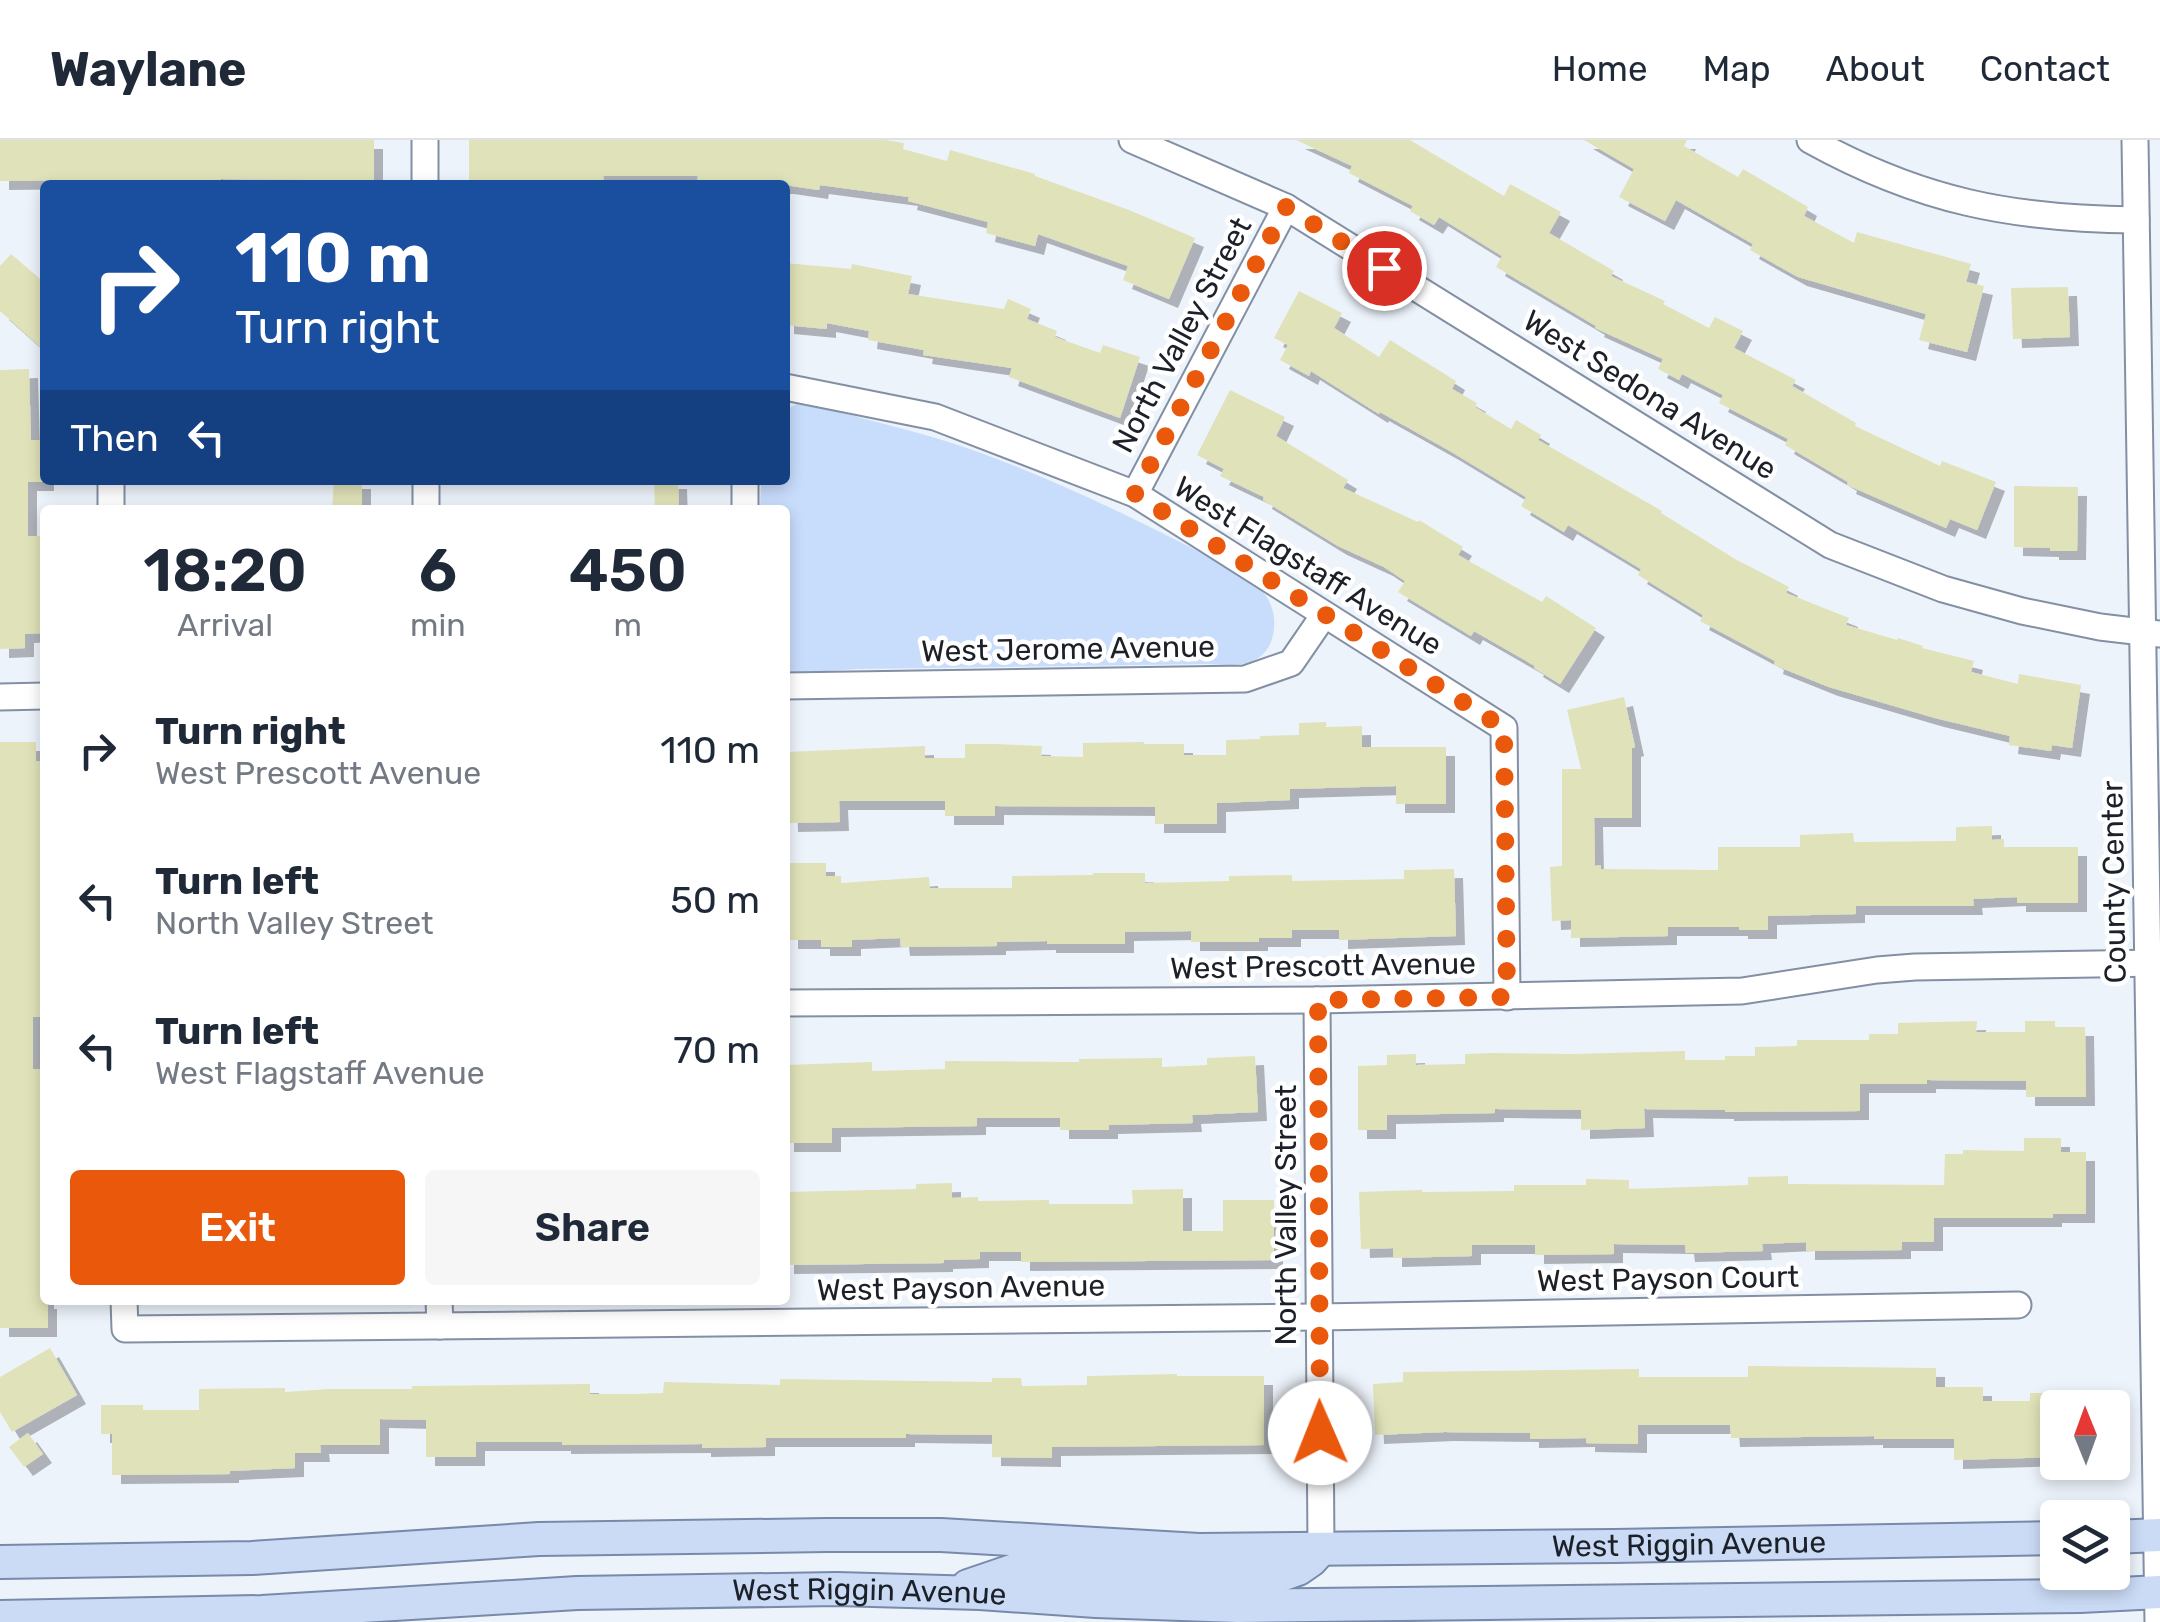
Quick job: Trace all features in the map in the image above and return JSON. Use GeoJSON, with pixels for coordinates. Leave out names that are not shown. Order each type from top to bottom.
{"type":"FeatureCollection","features":[{"type":"Feature","properties":{"kind":"main road","name":"West Riggin Avenue"},"geometry":{"type":"LineString","coordinates":[[0,1562],[252,1558],[538,1539],[827,1535],[956,1536],[1199,1550],[2040,1538]]}},
{"type":"Feature","properties":{"kind":"main road"},"geometry":{"type":"LineString","coordinates":[[2130,1536],[2158,1535]]}},
{"type":"Feature","properties":{"kind":"main road"},"geometry":{"type":"LineString","coordinates":[[952,1592],[1021,1568],[1216,1579],[1278,1576],[1305,1565],[1321,1549]]}},
{"type":"Feature","properties":{"kind":"main road","name":"West Riggin Avenue"},"geometry":{"type":"LineString","coordinates":[[0,1617],[262,1612],[577,1593],[838,1589],[1238,1606],[2080,1596],[2158,1602]]}},
{"type":"Feature","properties":{"kind":"street"},"geometry":{"type":"LineString","coordinates":[[425,140],[425,180]]}},
{"type":"Feature","properties":{"kind":"street","name":"West Sedona Avenue"},"geometry":{"type":"LineString","coordinates":[[1132,140],[1286,207],[1830,545],[1974,598],[2100,627],[2151,634]]}},
{"type":"Feature","properties":{"kind":"street"},"geometry":{"type":"LineString","coordinates":[[1810,140],[1905,184],[1971,205],[2068,219],[2136,220]]}},
{"type":"Feature","properties":{"kind":"street","name":"County Center"},"geometry":{"type":"LineString","coordinates":[[2136,140],[2151,634],[2158,1602]]}},
{"type":"Feature","properties":{"kind":"street","name":"North Valley Street"},"geometry":{"type":"LineString","coordinates":[[1135,494],[1286,207]]}},
{"type":"Feature","properties":{"kind":"street","name":"West Flagstaff Avenue"},"geometry":{"type":"LineString","coordinates":[[790,388],[935,417],[1135,494],[1504,728],[1507,997]]}},
{"type":"Feature","properties":{"kind":"street","name":"West Jerome Avenue"},"geometry":{"type":"LineString","coordinates":[[790,686],[1245,679],[1291,663],[1324,615]]}},
{"type":"Feature","properties":{"kind":"street"},"geometry":{"type":"LineString","coordinates":[[0,697],[40,696]]}},
{"type":"Feature","properties":{"kind":"street","name":"West Prescott Avenue"},"geometry":{"type":"LineString","coordinates":[[790,1003],[1318,1000],[1742,992],[1877,970],[1930,966],[2154,963]]}},
{"type":"Feature","properties":{"kind":"street","name":"North Valley Street"},"geometry":{"type":"LineString","coordinates":[[1318,1000],[1321,1549]]}},
{"type":"Feature","properties":{"kind":"street","name":"West Payson Avenue"},"geometry":{"type":"LineString","coordinates":[[124,1305],[125,1329],[1318,1317]]}},
{"type":"Feature","properties":{"kind":"street"},"geometry":{"type":"LineString","coordinates":[[439,1305],[440,1326]]}},
{"type":"Feature","properties":{"kind":"street","name":"West Payson Court"},"geometry":{"type":"LineString","coordinates":[[1318,1317],[2018,1305]]}},
{"type":"Feature","properties":{"kind":"shaded area"},"geometry":{"type":"Polygon","coordinates":[[[814,405],[943,440],[1071,490],[1187,545],[1263,592],[1274,616],[1271,642],[1251,662],[1234,665],[857,669],[790,674],[790,505],[760,505],[761,485],[790,485],[790,408],[814,405]]]}},
{"type":"Feature","properties":{"kind":"building"},"geometry":{"type":"Polygon","coordinates":[[[0,140],[374,140],[374,180],[0,181],[0,140]]]}},
{"type":"Feature","properties":{"kind":"building"},"geometry":{"type":"Polygon","coordinates":[[[469,140],[885,140],[904,143],[903,149],[947,161],[950,150],[1035,174],[1195,238],[1169,299],[1123,280],[1128,266],[1038,234],[1035,246],[986,233],[988,222],[908,201],[909,197],[820,185],[819,190],[790,186],[790,180],[698,180],[698,176],[469,180],[469,140]]]}},
{"type":"Feature","properties":{"kind":"building"},"geometry":{"type":"Polygon","coordinates":[[[1296,140],[1410,140],[1504,196],[1510,184],[1561,212],[1549,233],[1614,271],[1611,276],[1665,301],[1663,304],[1709,328],[1715,317],[1743,331],[1734,348],[1796,380],[1792,386],[1856,423],[1855,426],[1940,466],[1942,461],[1996,482],[1977,530],[1950,519],[1946,528],[1847,485],[1848,482],[1785,445],[1788,439],[1719,403],[1723,395],[1682,374],[1679,380],[1658,369],[1663,359],[1595,328],[1496,267],[1502,256],[1439,217],[1434,225],[1410,211],[1413,206],[1349,173],[1352,166],[1296,140]]]}},
{"type":"Feature","properties":{"kind":"building"},"geometry":{"type":"Polygon","coordinates":[[[1584,140],[1687,140],[1684,146],[1738,177],[1743,169],[1808,207],[1804,216],[1854,243],[1857,232],[1971,264],[1966,282],[1984,286],[1967,352],[1919,340],[1926,314],[1798,277],[1750,250],[1753,244],[1676,200],[1665,221],[1619,197],[1634,169],[1584,140]]]}},
{"type":"Feature","properties":{"kind":"building"},"geometry":{"type":"Polygon","coordinates":[[[11,254],[40,279],[40,347],[0,311],[0,266],[11,254]]]}},
{"type":"Feature","properties":{"kind":"building"},"geometry":{"type":"Polygon","coordinates":[[[790,263],[851,269],[852,264],[912,276],[908,294],[1004,309],[1008,299],[1031,309],[1027,319],[1057,331],[1055,337],[1100,353],[1103,345],[1140,357],[1120,418],[1009,377],[1012,368],[923,355],[924,350],[868,340],[869,331],[827,323],[827,329],[790,325],[790,263]]]}},
{"type":"Feature","properties":{"kind":"building"},"geometry":{"type":"Polygon","coordinates":[[[2068,287],[2070,337],[2013,339],[2011,288],[2068,287]]]}},
{"type":"Feature","properties":{"kind":"building"},"geometry":{"type":"Polygon","coordinates":[[[1299,291],[1342,313],[1334,328],[1379,357],[1390,340],[1456,381],[1452,389],[1477,403],[1475,407],[1511,429],[1516,420],[1541,435],[1538,440],[1662,511],[1735,559],[1789,587],[1786,593],[1849,618],[1846,625],[1974,661],[1971,672],[2018,684],[2019,674],[2081,685],[2072,748],[2052,745],[2051,751],[2009,745],[2010,736],[1829,687],[1774,665],[1775,661],[1700,621],[1703,615],[1638,575],[1641,569],[1568,525],[1564,532],[1521,506],[1526,497],[1311,371],[1309,376],[1280,360],[1288,345],[1274,338],[1299,291]]]}},
{"type":"Feature","properties":{"kind":"building"},"geometry":{"type":"Polygon","coordinates":[[[29,369],[31,440],[40,440],[40,482],[28,482],[28,536],[40,536],[40,633],[25,634],[25,648],[0,649],[0,370],[29,369]]]}},
{"type":"Feature","properties":{"kind":"building"},"geometry":{"type":"Polygon","coordinates":[[[1230,390],[1285,417],[1276,436],[1348,480],[1343,488],[1419,520],[1463,547],[1458,555],[1542,602],[1546,596],[1596,628],[1560,684],[1474,631],[1471,636],[1398,592],[1405,581],[1384,567],[1338,546],[1263,500],[1264,497],[1220,476],[1224,469],[1197,455],[1230,390]]]}},
{"type":"Feature","properties":{"kind":"building"},"geometry":{"type":"Polygon","coordinates":[[[334,485],[362,485],[362,505],[332,505],[334,485]]]}},
{"type":"Feature","properties":{"kind":"building"},"geometry":{"type":"Polygon","coordinates":[[[654,485],[678,485],[679,505],[655,505],[654,485]]]}},
{"type":"Feature","properties":{"kind":"building"},"geometry":{"type":"Polygon","coordinates":[[[2014,486],[2078,487],[2077,551],[2014,547],[2014,486]]]}},
{"type":"Feature","properties":{"kind":"building"},"geometry":{"type":"Polygon","coordinates":[[[1624,697],[1635,747],[1632,818],[1594,818],[1595,866],[1601,865],[1601,869],[1718,870],[1718,847],[1800,847],[1800,835],[1853,833],[1854,842],[1956,841],[1956,827],[1992,826],[1992,840],[2004,839],[2004,847],[2078,847],[2078,903],[2017,903],[2017,897],[1973,899],[1974,906],[1856,906],[1856,914],[1768,916],[1768,930],[1668,927],[1668,936],[1571,938],[1571,920],[1552,921],[1550,867],[1562,866],[1562,769],[1581,769],[1567,710],[1624,697]]]}},
{"type":"Feature","properties":{"kind":"building"},"geometry":{"type":"Polygon","coordinates":[[[1299,723],[1362,726],[1362,747],[1446,747],[1446,804],[1396,804],[1396,786],[1290,789],[1290,800],[1217,803],[1217,824],[1155,824],[1155,807],[995,806],[995,816],[945,816],[945,801],[839,801],[840,822],[790,823],[790,752],[925,746],[925,758],[965,758],[965,744],[996,744],[1042,746],[1041,756],[1083,757],[1083,743],[1144,742],[1184,744],[1184,755],[1226,755],[1226,740],[1299,735],[1299,723]]]}},
{"type":"Feature","properties":{"kind":"building"},"geometry":{"type":"Polygon","coordinates":[[[0,742],[36,742],[36,761],[40,761],[40,1017],[33,1017],[33,1069],[40,1069],[40,1305],[48,1305],[48,1328],[0,1328],[0,742]]]}},
{"type":"Feature","properties":{"kind":"building"},"geometry":{"type":"Polygon","coordinates":[[[790,863],[826,863],[826,876],[841,876],[841,883],[929,877],[930,888],[1012,888],[1012,876],[1093,873],[1145,873],[1145,883],[1292,875],[1292,881],[1404,879],[1404,870],[1454,869],[1456,936],[1339,940],[1339,930],[1292,930],[1292,938],[1259,938],[1259,942],[1191,942],[1191,931],[1125,932],[1125,944],[1047,941],[901,947],[900,938],[852,940],[852,947],[821,947],[821,940],[790,940],[790,863]]]}},
{"type":"Feature","properties":{"kind":"building"},"geometry":{"type":"Polygon","coordinates":[[[1977,1021],[1976,1032],[2025,1032],[2025,1021],[2085,1027],[2086,1097],[2026,1097],[2026,1081],[1927,1080],[1927,1084],[1860,1084],[1860,1111],[1644,1109],[1645,1128],[1581,1130],[1581,1110],[1495,1109],[1495,1113],[1387,1115],[1387,1130],[1358,1130],[1358,1066],[1387,1065],[1387,1055],[1416,1054],[1416,1065],[1465,1064],[1465,1054],[1493,1053],[1685,1051],[1685,1060],[1725,1060],[1725,1056],[1755,1056],[1755,1047],[1797,1046],[1797,1040],[1869,1040],[1869,1034],[1898,1034],[1898,1023],[1977,1021]]]}},
{"type":"Feature","properties":{"kind":"building"},"geometry":{"type":"Polygon","coordinates":[[[1255,1056],[1258,1112],[1192,1115],[1193,1123],[1109,1125],[1109,1130],[1060,1130],[1060,1118],[977,1118],[977,1126],[832,1128],[832,1143],[790,1143],[790,1065],[872,1062],[872,1071],[945,1069],[945,1061],[1162,1058],[1162,1067],[1207,1065],[1207,1058],[1255,1056]]]}},
{"type":"Feature","properties":{"kind":"building"},"geometry":{"type":"Polygon","coordinates":[[[2024,1138],[2061,1138],[2061,1152],[2086,1152],[2086,1214],[2053,1214],[2053,1218],[1934,1218],[1934,1242],[1902,1242],[1902,1250],[1806,1251],[1806,1242],[1762,1244],[1763,1251],[1686,1253],[1685,1245],[1614,1244],[1614,1254],[1535,1255],[1535,1245],[1472,1245],[1472,1256],[1393,1258],[1393,1248],[1361,1249],[1359,1192],[1514,1191],[1514,1185],[1586,1185],[1586,1179],[1629,1180],[1629,1189],[1748,1185],[1748,1177],[1788,1176],[1788,1184],[1944,1185],[1945,1154],[1963,1154],[1963,1150],[2024,1151],[2024,1138]]]}},
{"type":"Feature","properties":{"kind":"building"},"geometry":{"type":"Polygon","coordinates":[[[952,1183],[952,1198],[1049,1200],[1049,1204],[1133,1204],[1132,1190],[1183,1189],[1183,1231],[1223,1231],[1223,1200],[1274,1200],[1274,1260],[1021,1262],[1021,1252],[980,1252],[980,1259],[944,1263],[790,1265],[790,1192],[916,1189],[916,1184],[952,1183]]]}},
{"type":"Feature","properties":{"kind":"building"},"geometry":{"type":"Polygon","coordinates":[[[50,1348],[77,1395],[12,1432],[0,1412],[0,1377],[50,1348]]]}},
{"type":"Feature","properties":{"kind":"building"},"geometry":{"type":"Polygon","coordinates":[[[1748,1366],[1936,1368],[1936,1387],[1983,1387],[1983,1401],[2030,1401],[2030,1393],[2040,1393],[2040,1458],[1954,1460],[1954,1439],[1731,1438],[1730,1425],[1638,1425],[1638,1444],[1586,1443],[1586,1438],[1530,1439],[1530,1433],[1375,1435],[1373,1384],[1403,1382],[1403,1372],[1639,1369],[1639,1377],[1748,1377],[1748,1366]]]}},
{"type":"Feature","properties":{"kind":"building"},"geometry":{"type":"Polygon","coordinates":[[[1087,1376],[1264,1376],[1264,1445],[1052,1447],[1052,1458],[992,1457],[992,1435],[906,1434],[906,1438],[766,1438],[766,1447],[476,1442],[476,1457],[426,1457],[426,1420],[380,1419],[380,1445],[320,1445],[321,1453],[295,1453],[295,1468],[230,1474],[112,1475],[112,1434],[101,1434],[101,1405],[199,1410],[199,1389],[285,1388],[285,1392],[590,1384],[590,1394],[633,1394],[663,1393],[664,1382],[780,1385],[780,1379],[992,1382],[992,1378],[1021,1378],[1022,1386],[1087,1385],[1087,1376]]]}},
{"type":"Feature","properties":{"kind":"building"},"geometry":{"type":"Polygon","coordinates":[[[28,1433],[43,1454],[24,1467],[9,1447],[28,1433]]]}},
{"type":"Feature","properties":{"kind":"route"},"geometry":{"type":"LineString","coordinates":[[1320,1433],[1318,1000],[1507,997],[1504,728],[1135,494],[1286,207],[1384,268]]}}]}
